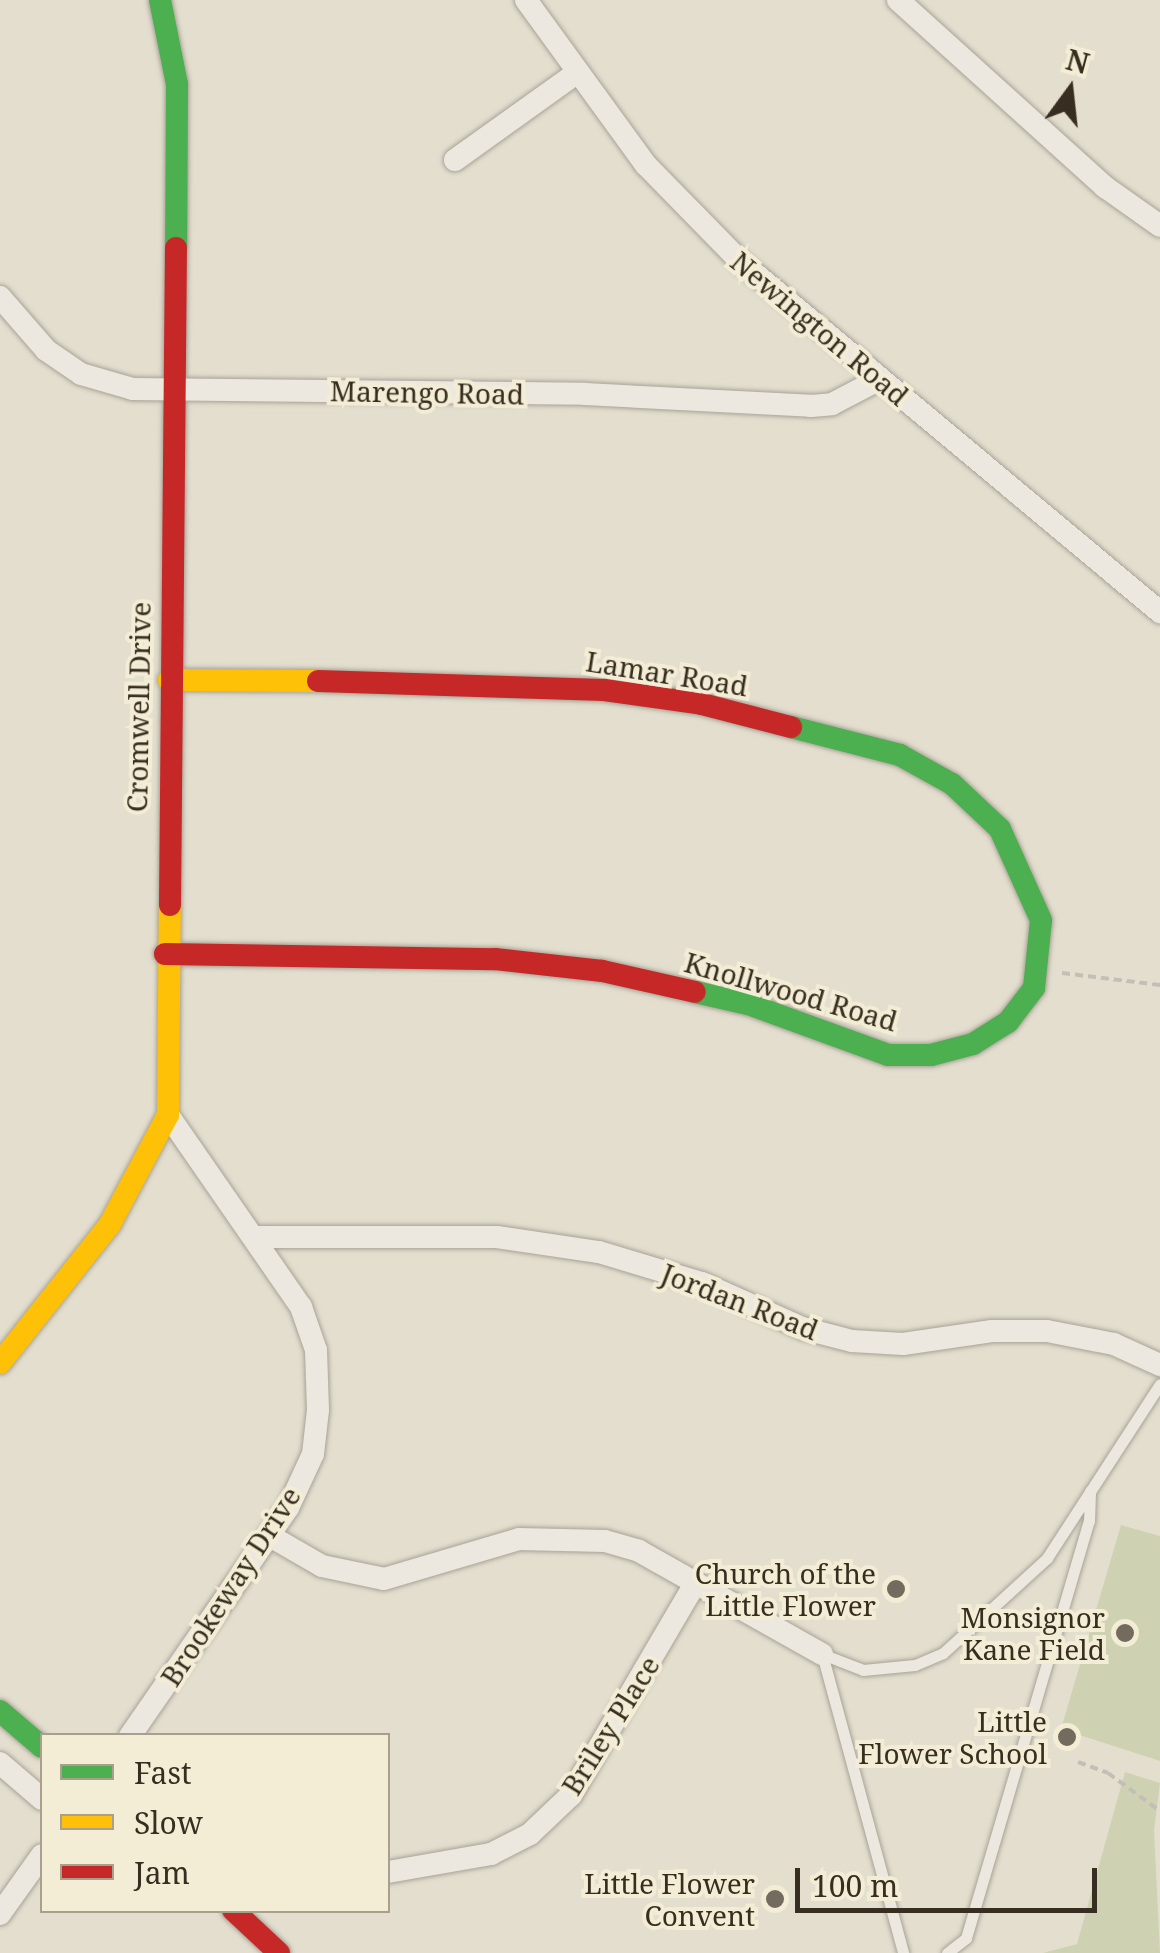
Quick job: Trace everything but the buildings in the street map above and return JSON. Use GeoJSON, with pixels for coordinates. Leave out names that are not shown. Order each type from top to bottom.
{"type":"FeatureCollection","features":[{"type":"Feature","properties":{"kind":"street","name":"Cromwell Drive"},"geometry":{"type":"LineString","coordinates":[[4,1349],[110,1224],[168,1116],[168,680],[177,84],[160,0]]}},
{"type":"Feature","properties":{"kind":"street","name":"Newington Road"},"geometry":{"type":"LineString","coordinates":[[526,0],[575,74],[646,165],[719,241],[1160,612]]}},
{"type":"Feature","properties":{"kind":"street"},"geometry":{"type":"LineString","coordinates":[[898,0],[1092,175],[1160,226]]}},
{"type":"Feature","properties":{"kind":"street"},"geometry":{"type":"LineString","coordinates":[[455,160],[575,74]]}},
{"type":"Feature","properties":{"kind":"street","name":"Marengo Road"},"geometry":{"type":"LineString","coordinates":[[2,304],[46,350],[81,374],[133,389],[585,394],[811,406],[832,404],[880,379]]}},
{"type":"Feature","properties":{"kind":"street","name":"Lamar Road"},"geometry":{"type":"LineString","coordinates":[[168,680],[507,683],[604,690],[702,704],[900,755],[952,784],[1000,829],[1042,920],[1043,946]]}},
{"type":"Feature","properties":{"kind":"street","name":"Knollwood Road"},"geometry":{"type":"LineString","coordinates":[[166,954],[495,959],[602,971],[748,1004],[888,1055],[931,1055],[973,1044],[1008,1022],[1034,988],[1043,946]]}},
{"type":"Feature","properties":{"kind":"street","name":"Brookeway Drive"},"geometry":{"type":"LineString","coordinates":[[132,1733],[270,1536],[313,1454],[318,1373],[300,1307],[168,1116]]}},
{"type":"Feature","properties":{"kind":"street","name":"Jordan Road"},"geometry":{"type":"LineString","coordinates":[[255,1237],[498,1237],[599,1252],[702,1282],[802,1328],[852,1341],[903,1344],[992,1331],[1047,1331],[1114,1344],[1160,1365]]}},
{"type":"Feature","properties":{"kind":"street"},"geometry":{"type":"LineString","coordinates":[[270,1536],[322,1566],[384,1579],[519,1539],[559,1535],[639,1552],[822,1654]]}},
{"type":"Feature","properties":{"kind":"street","name":"Briley Place"},"geometry":{"type":"LineString","coordinates":[[390,1872],[491,1854],[530,1834],[572,1794],[695,1584]]}},
{"type":"Feature","properties":{"kind":"street"},"geometry":{"type":"LineString","coordinates":[[0,1711],[40,1745]]}},
{"type":"Feature","properties":{"kind":"street"},"geometry":{"type":"LineString","coordinates":[[0,1763],[40,1797]]}},
{"type":"Feature","properties":{"kind":"street"},"geometry":{"type":"LineString","coordinates":[[0,1914],[40,1858]]}},
{"type":"Feature","properties":{"kind":"street"},"geometry":{"type":"LineString","coordinates":[[236,1913],[278,1953]]}},
{"type":"Feature","properties":{"kind":"lane"},"geometry":{"type":"LineString","coordinates":[[822,1654],[863,1670],[915,1665],[942,1652],[1047,1558],[1160,1384]]}},
{"type":"Feature","properties":{"kind":"lane"},"geometry":{"type":"LineString","coordinates":[[947,1953],[966,1938],[1089,1520],[1090,1491]]}},
{"type":"Feature","properties":{"kind":"lane"},"geometry":{"type":"LineString","coordinates":[[822,1654],[903,1953]]}},
{"type":"Feature","properties":{"kind":"path"},"geometry":{"type":"LineString","coordinates":[[1038,971],[1160,985]]}},
{"type":"Feature","properties":{"kind":"path"},"geometry":{"type":"LineString","coordinates":[[1078,1762],[1108,1774],[1160,1811]]}},
{"type":"Feature","properties":{"kind":"green space","name":"Monsignor Kane Field"},"geometry":{"type":"Polygon","coordinates":[[[1121,1525],[1160,1536],[1160,1761],[1061,1729],[1121,1525]]]}},
{"type":"Feature","properties":{"kind":"green space"},"geometry":{"type":"Polygon","coordinates":[[[1125,1772],[1160,1783],[1154,1830],[1160,1953],[1043,1953],[1077,1944],[1125,1772]]]}},
{"type":"Feature","properties":{"kind":"traffic: fast"},"geometry":{"type":"LineString","coordinates":[[160,0],[177,84],[176,248]]}},
{"type":"Feature","properties":{"kind":"traffic: fast"},"geometry":{"type":"LineString","coordinates":[[695,992],[748,1004],[888,1055],[931,1055],[973,1044],[1008,1022],[1034,988],[1041,920],[1000,829],[952,784],[900,755],[791,727]]}},
{"type":"Feature","properties":{"kind":"traffic: fast"},"geometry":{"type":"LineString","coordinates":[[0,1711],[40,1745]]}},
{"type":"Feature","properties":{"kind":"traffic: slow"},"geometry":{"type":"LineString","coordinates":[[169,680],[318,681]]}},
{"type":"Feature","properties":{"kind":"traffic: slow"},"geometry":{"type":"LineString","coordinates":[[0,1363],[110,1224],[168,1115],[170,905]]}},
{"type":"Feature","properties":{"kind":"traffic: jam"},"geometry":{"type":"LineString","coordinates":[[170,905],[176,248]]}},
{"type":"Feature","properties":{"kind":"traffic: jam"},"geometry":{"type":"LineString","coordinates":[[318,681],[604,690],[702,704],[791,727]]}},
{"type":"Feature","properties":{"kind":"traffic: jam"},"geometry":{"type":"LineString","coordinates":[[165,954],[495,959],[602,971],[695,992]]}},
{"type":"Feature","properties":{"kind":"traffic: jam"},"geometry":{"type":"LineString","coordinates":[[236,1913],[279,1953]]}},
{"type":"Feature","properties":{"kind":"place","name":"Church of the Little Flower"},"geometry":{"type":"Point","coordinates":[896,1589]}},
{"type":"Feature","properties":{"kind":"place","name":"Monsignor Kane Field"},"geometry":{"type":"Point","coordinates":[1125,1633]}},
{"type":"Feature","properties":{"kind":"place","name":"Little Flower School"},"geometry":{"type":"Point","coordinates":[1067,1737]}},
{"type":"Feature","properties":{"kind":"place","name":"Little Flower Convent"},"geometry":{"type":"Point","coordinates":[775,1899]}}]}
